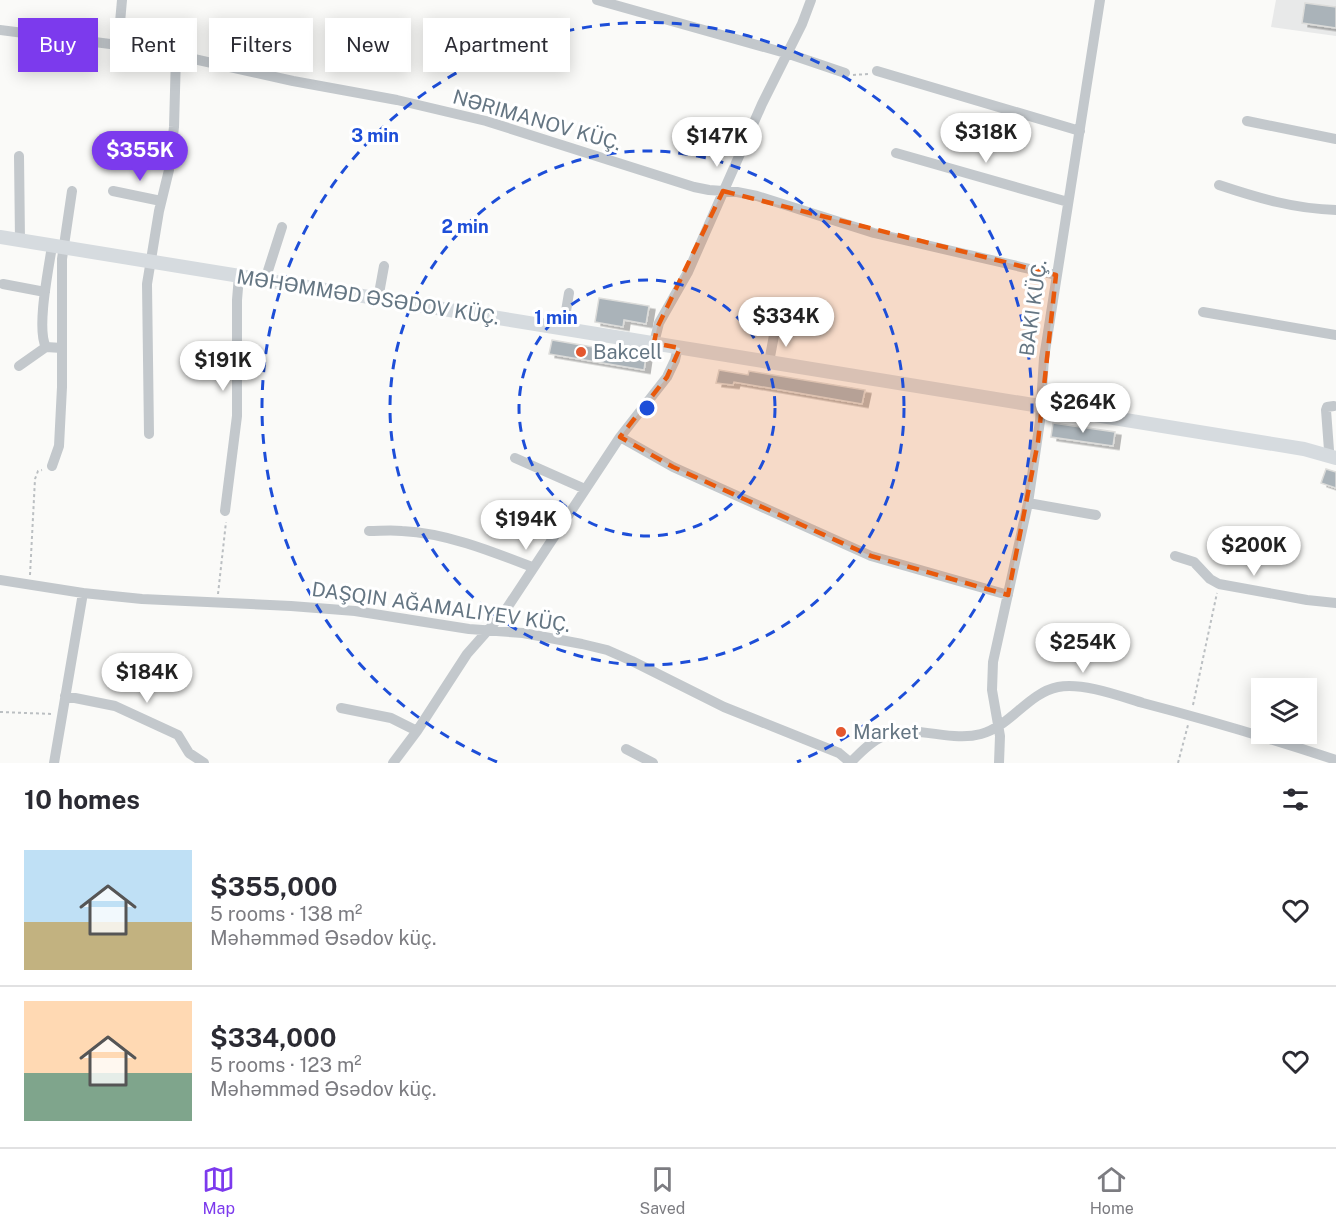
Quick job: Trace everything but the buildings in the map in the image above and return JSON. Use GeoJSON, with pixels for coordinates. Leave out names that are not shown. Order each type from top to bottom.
{"type":"FeatureCollection","features":[{"type":"Feature","properties":{"kind":"main road","name":"MƏHƏMMƏD ƏSƏDOV KÜÇ."},"geometry":{"type":"LineString","coordinates":[[0,237],[1304,449],[1334,452]]}},
{"type":"Feature","properties":{"kind":"street"},"geometry":{"type":"LineString","coordinates":[[120,18],[122,0]]}},
{"type":"Feature","properties":{"kind":"street"},"geometry":{"type":"LineString","coordinates":[[597,0],[789,54],[845,73]]}},
{"type":"Feature","properties":{"kind":"street"},"geometry":{"type":"LineString","coordinates":[[654,343],[658,323],[688,272],[762,104],[789,54],[811,0]]}},
{"type":"Feature","properties":{"kind":"street"},"geometry":{"type":"LineString","coordinates":[[999,763],[999,727],[991,678],[1028,503],[1038,442],[1044,358],[1100,0]]}},
{"type":"Feature","properties":{"kind":"street","name":"NƏRIMANOV KÜÇ."},"geometry":{"type":"LineString","coordinates":[[0,30],[110,44]]}},
{"type":"Feature","properties":{"kind":"street","name":"NƏRIMANOV KÜÇ."},"geometry":{"type":"LineString","coordinates":[[197,60],[293,81],[397,100],[486,122],[694,187],[758,196],[874,233],[1056,275]]}},
{"type":"Feature","properties":{"kind":"street"},"geometry":{"type":"LineString","coordinates":[[877,71],[1080,131]]}},
{"type":"Feature","properties":{"kind":"street"},"geometry":{"type":"LineString","coordinates":[[149,434],[146,326],[150,261],[169,170],[174,127],[176,72]]}},
{"type":"Feature","properties":{"kind":"street"},"geometry":{"type":"LineString","coordinates":[[1247,121],[1336,139]]}},
{"type":"Feature","properties":{"kind":"street"},"geometry":{"type":"LineString","coordinates":[[896,153],[1068,202]]}},
{"type":"Feature","properties":{"kind":"street"},"geometry":{"type":"LineString","coordinates":[[19,156],[20,240]]}},
{"type":"Feature","properties":{"kind":"street"},"geometry":{"type":"LineString","coordinates":[[1219,185],[1277,204],[1310,210],[1336,210]]}},
{"type":"Feature","properties":{"kind":"street"},"geometry":{"type":"LineString","coordinates":[[46,347],[42,336],[45,292],[72,191]]}},
{"type":"Feature","properties":{"kind":"street"},"geometry":{"type":"LineString","coordinates":[[113,191],[161,201]]}},
{"type":"Feature","properties":{"kind":"street"},"geometry":{"type":"LineString","coordinates":[[266,280],[282,227]]}},
{"type":"Feature","properties":{"kind":"street"},"geometry":{"type":"LineString","coordinates":[[52,466],[59,446],[62,348],[58,247]]}},
{"type":"Feature","properties":{"kind":"street"},"geometry":{"type":"LineString","coordinates":[[378,299],[384,266]]}},
{"type":"Feature","properties":{"kind":"street"},"geometry":{"type":"LineString","coordinates":[[225,511],[237,416],[239,276]]}},
{"type":"Feature","properties":{"kind":"street"},"geometry":{"type":"LineString","coordinates":[[3,284],[45,292]]}},
{"type":"Feature","properties":{"kind":"street"},"geometry":{"type":"LineString","coordinates":[[563,328],[570,293]]}},
{"type":"Feature","properties":{"kind":"street"},"geometry":{"type":"LineString","coordinates":[[1203,312],[1336,335]]}},
{"type":"Feature","properties":{"kind":"street"},"geometry":{"type":"LineString","coordinates":[[769,362],[775,330]]}},
{"type":"Feature","properties":{"kind":"street"},"geometry":{"type":"LineString","coordinates":[[19,366],[46,347],[62,348]]}},
{"type":"Feature","properties":{"kind":"street"},"geometry":{"type":"LineString","coordinates":[[393,763],[417,731],[467,654],[505,611],[620,437],[667,377],[678,347]]}},
{"type":"Feature","properties":{"kind":"street"},"geometry":{"type":"LineString","coordinates":[[1334,406],[1326,410],[1334,452]]}},
{"type":"Feature","properties":{"kind":"street"},"geometry":{"type":"LineString","coordinates":[[620,437],[673,467],[871,556],[1008,595]]}},
{"type":"Feature","properties":{"kind":"street"},"geometry":{"type":"LineString","coordinates":[[515,458],[585,489]]}},
{"type":"Feature","properties":{"kind":"street"},"geometry":{"type":"LineString","coordinates":[[1028,503],[1096,516]]}},
{"type":"Feature","properties":{"kind":"street"},"geometry":{"type":"LineString","coordinates":[[369,531],[403,531],[442,538],[488,550],[532,567]]}},
{"type":"Feature","properties":{"kind":"street"},"geometry":{"type":"LineString","coordinates":[[1175,556],[1194,562],[1210,579],[1219,584],[1336,603]]}},
{"type":"Feature","properties":{"kind":"street"},"geometry":{"type":"LineString","coordinates":[[0,580],[83,593],[142,599],[355,611],[523,633],[607,650],[724,707],[839,753],[851,763],[880,737],[892,733],[914,732],[959,737],[981,734],[999,727],[1039,695],[1058,687],[1101,691],[1336,760]]}},
{"type":"Feature","properties":{"kind":"street"},"geometry":{"type":"LineString","coordinates":[[54,763],[83,593]]}},
{"type":"Feature","properties":{"kind":"street"},"geometry":{"type":"LineString","coordinates":[[64,696],[115,706],[178,735],[189,753],[204,763]]}},
{"type":"Feature","properties":{"kind":"street"},"geometry":{"type":"LineString","coordinates":[[340,708],[391,718],[417,731]]}},
{"type":"Feature","properties":{"kind":"street"},"geometry":{"type":"LineString","coordinates":[[626,749],[653,763]]}},
{"type":"Feature","properties":{"kind":"path"},"geometry":{"type":"LineString","coordinates":[[845,73],[858,76],[877,71]]}},
{"type":"Feature","properties":{"kind":"path"},"geometry":{"type":"LineString","coordinates":[[29,583],[35,478],[38,471],[50,469],[52,466]]}},
{"type":"Feature","properties":{"kind":"path"},"geometry":{"type":"LineString","coordinates":[[217,603],[227,527],[225,511]]}},
{"type":"Feature","properties":{"kind":"path"},"geometry":{"type":"LineString","coordinates":[[1178,763],[1219,584]]}},
{"type":"Feature","properties":{"kind":"path"},"geometry":{"type":"LineString","coordinates":[[0,712],[62,715]]}},
{"type":"Feature","properties":{"kind":"highlighted area"},"geometry":{"type":"Polygon","coordinates":[[[723,191],[1056,275],[1038,442],[1008,595],[871,556],[673,467],[620,437],[667,377],[680,348],[654,343],[657,328],[723,191]]]}},
{"type":"Feature","properties":{"kind":"shaded area"},"geometry":{"type":"Polygon","coordinates":[[[1276,0],[1336,0],[1336,36],[1271,27],[1276,0]]]}},
{"type":"Feature","properties":{"kind":"place","name":"Bakcell"},"geometry":{"type":"Point","coordinates":[581,352]}},
{"type":"Feature","properties":{"kind":"place","name":"Market"},"geometry":{"type":"Point","coordinates":[841,732]}}]}
